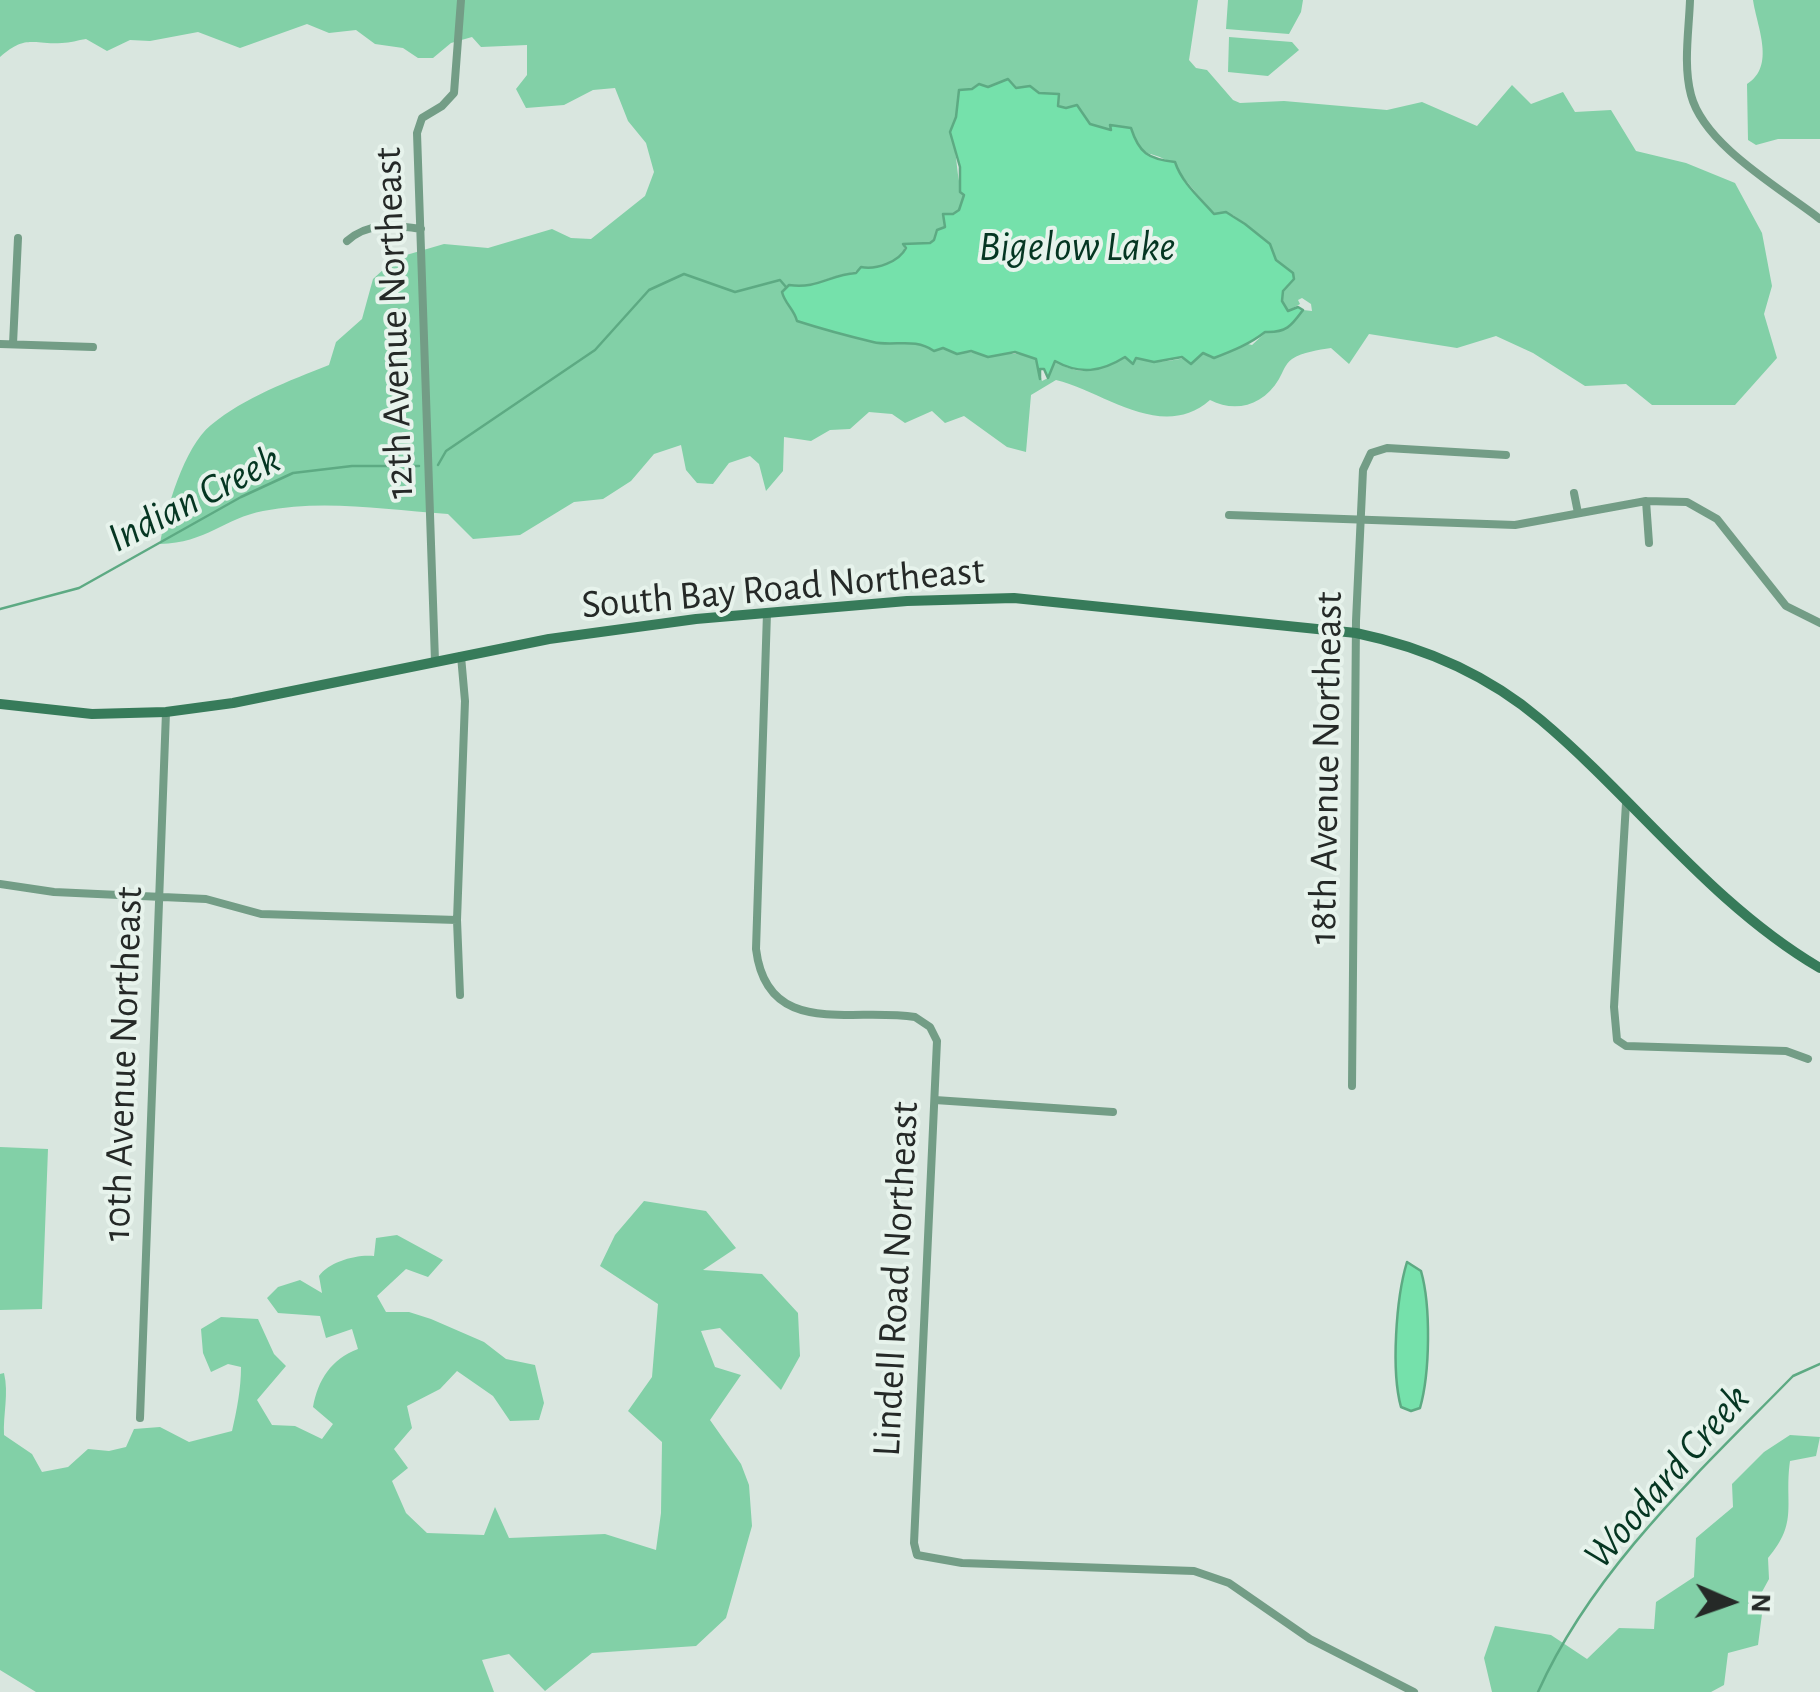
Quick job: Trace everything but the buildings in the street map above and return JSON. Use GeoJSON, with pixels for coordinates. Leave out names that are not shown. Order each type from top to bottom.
{"type":"FeatureCollection","features":[{"type":"Feature","properties":{"kind":"street","name":"12th Avenue Northeast"},"geometry":{"type":"LineString","coordinates":[[435,662],[417,134],[422,118],[454,93],[462,0]]}},
{"type":"Feature","properties":{"kind":"street"},"geometry":{"type":"LineString","coordinates":[[1690,0],[1688,81],[1703,122],[1724,144],[1820,219]]}},
{"type":"Feature","properties":{"kind":"street"},"geometry":{"type":"LineString","coordinates":[[346,241],[374,226],[421,229]]}},
{"type":"Feature","properties":{"kind":"street"},"geometry":{"type":"LineString","coordinates":[[13,344],[18,238]]}},
{"type":"Feature","properties":{"kind":"street"},"geometry":{"type":"LineString","coordinates":[[0,344],[93,347]]}},
{"type":"Feature","properties":{"kind":"street","name":"18th Avenue Northeast"},"geometry":{"type":"LineString","coordinates":[[1352,1086],[1356,633],[1363,470],[1371,453],[1397,448],[1506,455]]}},
{"type":"Feature","properties":{"kind":"street"},"geometry":{"type":"LineString","coordinates":[[1574,493],[1578,513]]}},
{"type":"Feature","properties":{"kind":"street"},"geometry":{"type":"LineString","coordinates":[[1229,515],[1515,525],[1646,501],[1676,500],[1707,511],[1726,528],[1786,606],[1820,623]]}},
{"type":"Feature","properties":{"kind":"street"},"geometry":{"type":"LineString","coordinates":[[1646,501],[1649,543]]}},
{"type":"Feature","properties":{"kind":"street","name":"South Bay Road Northeast"},"geometry":{"type":"LineString","coordinates":[[0,704],[92,714],[166,712],[233,703],[460,656],[638,626],[907,601],[1014,598],[1356,633],[1428,653],[1499,690],[1540,718],[1744,915],[1820,968]]}},
{"type":"Feature","properties":{"kind":"street","name":"Lindell Road Northeast"},"geometry":{"type":"LineString","coordinates":[[767,613],[758,968],[772,994],[798,1010],[907,1016],[926,1023],[936,1041],[916,1555],[962,1563],[1194,1571],[1229,1583],[1310,1639],[1414,1692]]}},
{"type":"Feature","properties":{"kind":"street"},"geometry":{"type":"LineString","coordinates":[[460,656],[465,701],[456,920],[460,995]]}},
{"type":"Feature","properties":{"kind":"street","name":"10th Avenue Northeast"},"geometry":{"type":"LineString","coordinates":[[140,1418],[166,712]]}},
{"type":"Feature","properties":{"kind":"street"},"geometry":{"type":"LineString","coordinates":[[1626,803],[1614,1007],[1617,1040],[1626,1046],[1786,1051],[1808,1058]]}},
{"type":"Feature","properties":{"kind":"street"},"geometry":{"type":"LineString","coordinates":[[0,884],[43,892],[206,899],[262,914],[456,920]]}},
{"type":"Feature","properties":{"kind":"street"},"geometry":{"type":"LineString","coordinates":[[934,1100],[1114,1112]]}},
{"type":"Feature","properties":{"kind":"shaded area"},"geometry":{"type":"Polygon","coordinates":[[[0,0],[1198,0],[1189,60],[1196,68],[1207,70],[1240,103],[1284,101],[1387,110],[1422,102],[1477,126],[1512,85],[1531,104],[1563,92],[1575,112],[1611,110],[1636,151],[1686,163],[1735,183],[1762,233],[1772,286],[1764,314],[1777,358],[1735,405],[1652,405],[1626,384],[1585,386],[1533,353],[1496,336],[1457,348],[1369,334],[1349,364],[1331,348],[1306,353],[1290,361],[1272,388],[1257,401],[1229,406],[1210,400],[1192,412],[1173,416],[1133,410],[1056,380],[1031,395],[1026,452],[1007,447],[964,416],[945,423],[932,411],[905,423],[892,414],[869,412],[850,429],[830,430],[811,441],[784,437],[783,471],[766,491],[759,464],[750,456],[729,463],[713,484],[697,483],[686,470],[681,445],[654,454],[631,481],[603,499],[574,502],[520,535],[473,539],[448,514],[309,506],[250,514],[203,535],[160,544],[178,480],[201,435],[253,398],[329,365],[336,342],[362,319],[373,279],[396,258],[444,244],[488,248],[552,229],[571,238],[591,239],[645,196],[654,172],[646,143],[628,121],[615,88],[593,90],[564,105],[526,108],[516,89],[527,75],[527,45],[481,47],[472,37],[451,43],[433,58],[418,58],[403,48],[375,44],[356,30],[329,33],[307,24],[240,48],[198,32],[150,41],[130,40],[107,51],[86,39],[30,42],[17,45],[0,57],[0,0]],[[997,83],[959,90],[950,132],[964,195],[959,210],[930,244],[904,243],[904,254],[894,260],[817,284],[806,292],[794,311],[798,321],[876,343],[902,341],[963,353],[1026,355],[1036,359],[1042,381],[1048,378],[1055,361],[1083,371],[1128,357],[1155,362],[1203,353],[1211,358],[1244,343],[1252,345],[1266,332],[1283,329],[1303,310],[1312,311],[1311,304],[1302,298],[1298,300],[1300,304],[1288,311],[1282,297],[1293,274],[1276,261],[1269,244],[1233,215],[1215,214],[1166,160],[1143,151],[1133,139],[1090,124],[1081,110],[1058,106],[1039,93],[997,83]]]}},
{"type":"Feature","properties":{"kind":"shaded area"},"geometry":{"type":"Polygon","coordinates":[[[1228,0],[1303,0],[1289,34],[1226,29],[1228,0]]]}},
{"type":"Feature","properties":{"kind":"shaded area"},"geometry":{"type":"Polygon","coordinates":[[[1753,0],[1820,0],[1820,139],[1778,139],[1756,145],[1748,140],[1747,84],[1756,76],[1763,57],[1753,0]]]}},
{"type":"Feature","properties":{"kind":"shaded area"},"geometry":{"type":"Polygon","coordinates":[[[1229,37],[1292,42],[1299,50],[1268,76],[1228,72],[1229,37]]]}},
{"type":"Feature","properties":{"kind":"shaded area"},"geometry":{"type":"Polygon","coordinates":[[[0,1147],[48,1149],[42,1309],[0,1310],[0,1147]]]}},
{"type":"Feature","properties":{"kind":"shaded area"},"geometry":{"type":"Polygon","coordinates":[[[644,1201],[706,1211],[736,1248],[703,1270],[762,1274],[798,1313],[800,1356],[781,1390],[720,1328],[701,1331],[715,1367],[741,1375],[710,1420],[741,1464],[749,1485],[752,1526],[726,1618],[696,1646],[592,1653],[545,1691],[509,1654],[482,1660],[494,1692],[36,1692],[0,1670],[0,1374],[4,1373],[6,1389],[4,1435],[32,1454],[42,1472],[68,1467],[88,1449],[109,1451],[126,1447],[134,1429],[160,1427],[189,1442],[232,1431],[239,1391],[241,1367],[228,1364],[211,1372],[203,1353],[201,1329],[221,1317],[258,1319],[274,1354],[286,1366],[257,1400],[272,1425],[295,1426],[322,1439],[333,1424],[313,1407],[315,1397],[333,1365],[358,1349],[352,1329],[326,1338],[320,1316],[278,1313],[267,1298],[278,1287],[300,1280],[322,1293],[319,1276],[323,1271],[344,1260],[374,1256],[376,1238],[397,1235],[443,1260],[428,1277],[406,1269],[377,1296],[386,1312],[409,1312],[431,1319],[484,1342],[506,1359],[535,1365],[544,1403],[539,1420],[510,1421],[493,1396],[457,1371],[440,1389],[407,1406],[412,1428],[394,1449],[408,1468],[392,1481],[406,1513],[427,1533],[484,1535],[495,1507],[509,1538],[605,1534],[656,1550],[662,1442],[628,1411],[652,1377],[658,1304],[600,1266],[615,1235],[644,1201]]]}},
{"type":"Feature","properties":{"kind":"shaded area"},"geometry":{"type":"Polygon","coordinates":[[[1790,1435],[1820,1437],[1816,1456],[1790,1461],[1787,1523],[1768,1558],[1769,1579],[1757,1601],[1762,1614],[1758,1645],[1728,1653],[1724,1685],[1711,1692],[1492,1692],[1484,1658],[1495,1626],[1551,1635],[1587,1659],[1619,1628],[1654,1629],[1656,1602],[1694,1577],[1696,1538],[1733,1507],[1732,1484],[1764,1452],[1790,1435]]]}},
{"type":"Feature","properties":{"kind":"water","name":"Bigelow Lake"},"geometry":{"type":"Polygon","coordinates":[[[1008,79],[1016,88],[1030,86],[1039,93],[1059,94],[1058,106],[1077,105],[1090,124],[1111,130],[1110,125],[1131,128],[1146,153],[1175,162],[1214,214],[1226,212],[1245,224],[1270,244],[1276,260],[1293,273],[1294,279],[1283,291],[1282,301],[1288,311],[1298,307],[1303,310],[1296,320],[1284,329],[1265,332],[1214,358],[1203,353],[1191,364],[1182,357],[1154,362],[1136,358],[1133,364],[1125,357],[1099,369],[1082,370],[1055,361],[1048,378],[1040,369],[1040,379],[1036,359],[1015,352],[988,357],[971,351],[934,351],[919,344],[873,342],[797,321],[782,292],[789,285],[816,283],[856,273],[861,267],[880,266],[903,253],[903,244],[934,240],[937,230],[945,227],[943,214],[959,210],[964,195],[960,192],[960,167],[950,132],[959,90],[979,84],[988,87],[1008,79]]]}},
{"type":"Feature","properties":{"kind":"water"},"geometry":{"type":"Polygon","coordinates":[[[1407,1262],[1421,1271],[1428,1320],[1423,1394],[1420,1408],[1411,1411],[1401,1407],[1396,1355],[1400,1295],[1407,1262]]]}},
{"type":"Feature","properties":{"kind":"waterway","name":"Indian Creek"},"geometry":{"type":"LineString","coordinates":[[438,465],[446,451],[595,350],[649,290],[684,274],[735,292],[780,280],[786,287]]}},
{"type":"Feature","properties":{"kind":"waterway","name":"Indian Creek"},"geometry":{"type":"LineString","coordinates":[[0,609],[79,588],[241,497],[293,473],[352,466],[419,466]]}},
{"type":"Feature","properties":{"kind":"waterway","name":"Woodard Creek"},"geometry":{"type":"LineString","coordinates":[[1538,1692],[1588,1604],[1651,1524],[1793,1376],[1820,1364]]}}]}
